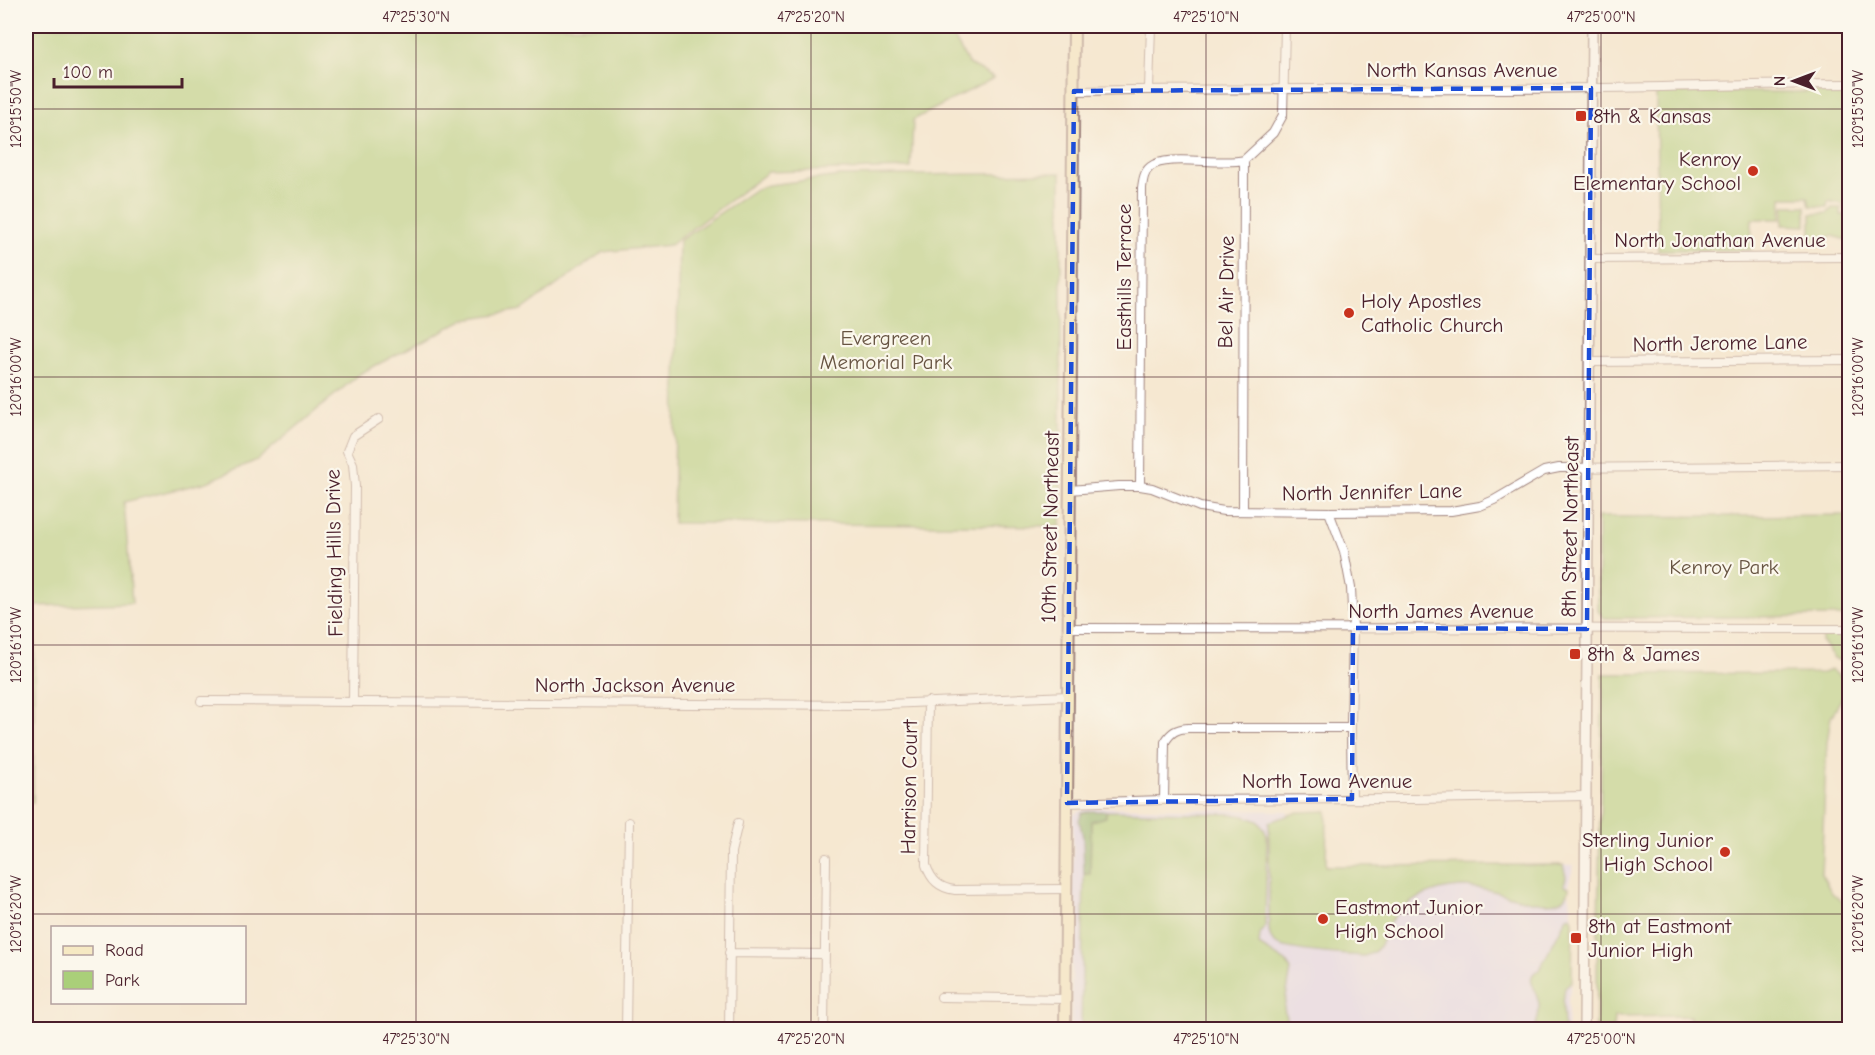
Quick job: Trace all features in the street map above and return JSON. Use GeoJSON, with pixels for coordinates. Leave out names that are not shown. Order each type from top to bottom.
{"type":"FeatureCollection","features":[{"type":"Feature","properties":{"kind":"main road","name":"10th Street Northeast"},"geometry":{"type":"LineString","coordinates":[[1065,1029],[1074,26]]}},
{"type":"Feature","properties":{"kind":"street"},"geometry":{"type":"LineString","coordinates":[[1149,89],[1151,26]]}},
{"type":"Feature","properties":{"kind":"street"},"geometry":{"type":"LineString","coordinates":[[1244,160],[1278,126],[1283,114],[1285,26]]}},
{"type":"Feature","properties":{"kind":"street","name":"8th Street Northeast"},"geometry":{"type":"LineString","coordinates":[[1584,1029],[1592,26]]}},
{"type":"Feature","properties":{"kind":"street","name":"North Kansas Avenue"},"geometry":{"type":"LineString","coordinates":[[1074,91],[1850,84]]}},
{"type":"Feature","properties":{"kind":"street","name":"Easthills Terrace"},"geometry":{"type":"LineString","coordinates":[[1140,486],[1144,176],[1151,166],[1164,161],[1231,162],[1244,160]]}},
{"type":"Feature","properties":{"kind":"street","name":"Bel Air Drive"},"geometry":{"type":"LineString","coordinates":[[1243,511],[1244,160]]}},
{"type":"Feature","properties":{"kind":"street","name":"North Jonathan Avenue"},"geometry":{"type":"LineString","coordinates":[[1590,259],[1850,257]]}},
{"type":"Feature","properties":{"kind":"street","name":"North Jerome Lane"},"geometry":{"type":"LineString","coordinates":[[1590,362],[1850,360]]}},
{"type":"Feature","properties":{"kind":"street","name":"Fielding Hills Drive"},"geometry":{"type":"LineString","coordinates":[[353,702],[355,486],[353,464],[347,451],[353,436],[379,419]]}},
{"type":"Feature","properties":{"kind":"street","name":"North Jennifer Lane"},"geometry":{"type":"LineString","coordinates":[[1070,490],[1140,486],[1152,488],[1206,509],[1243,511],[1466,509],[1494,501],[1548,470],[1565,467],[1850,465]]}},
{"type":"Feature","properties":{"kind":"street"},"geometry":{"type":"LineString","coordinates":[[1329,512],[1344,551],[1350,575],[1353,628],[1352,799]]}},
{"type":"Feature","properties":{"kind":"street","name":"North James Avenue"},"geometry":{"type":"LineString","coordinates":[[1068,628],[1850,629]]}},
{"type":"Feature","properties":{"kind":"street","name":"North Jackson Avenue"},"geometry":{"type":"LineString","coordinates":[[201,701],[866,705],[1068,696]]}},
{"type":"Feature","properties":{"kind":"street","name":"Harrison Court"},"geometry":{"type":"LineString","coordinates":[[928,701],[926,865],[933,880],[946,889],[954,890],[1066,889]]}},
{"type":"Feature","properties":{"kind":"street"},"geometry":{"type":"LineString","coordinates":[[1164,800],[1165,742],[1176,730],[1188,728],[1351,728]]}},
{"type":"Feature","properties":{"kind":"street","name":"North Iowa Avenue"},"geometry":{"type":"LineString","coordinates":[[1067,803],[1586,796]]}},
{"type":"Feature","properties":{"kind":"street"},"geometry":{"type":"LineString","coordinates":[[626,1029],[629,822]]}},
{"type":"Feature","properties":{"kind":"street"},"geometry":{"type":"LineString","coordinates":[[729,1029],[731,852],[738,822]]}},
{"type":"Feature","properties":{"kind":"street"},"geometry":{"type":"LineString","coordinates":[[824,1029],[826,858]]}},
{"type":"Feature","properties":{"kind":"street"},"geometry":{"type":"LineString","coordinates":[[729,953],[825,954]]}},
{"type":"Feature","properties":{"kind":"street"},"geometry":{"type":"LineString","coordinates":[[941,998],[1065,999]]}},
{"type":"Feature","properties":{"kind":"highlighted area"},"geometry":{"type":"Polygon","coordinates":[[[1591,88],[1587,629],[1353,628],[1352,799],[1067,803],[1074,91],[1591,88]]]}},
{"type":"Feature","properties":{"kind":"shaded area","name":"Eastmont Junior High School"},"geometry":{"type":"Polygon","coordinates":[[[1088,807],[1286,811],[1288,814],[1327,811],[1326,866],[1574,865],[1569,881],[1573,920],[1572,981],[1568,999],[1567,1029],[1071,1030],[1073,815],[1088,807]]]}},
{"type":"Feature","properties":{"kind":"green space"},"geometry":{"type":"Polygon","coordinates":[[[26,26],[947,26],[969,64],[994,78],[913,120],[911,168],[768,172],[670,245],[603,252],[522,310],[465,319],[361,373],[257,460],[207,482],[124,502],[132,603],[35,606],[33,803],[26,803],[26,26]]]}},
{"type":"Feature","properties":{"kind":"green space","name":"Kenroy Elementary School"},"geometry":{"type":"Polygon","coordinates":[[[1656,92],[1849,92],[1849,229],[1843,204],[1828,201],[1827,207],[1810,206],[1808,197],[1782,197],[1781,219],[1752,219],[1751,250],[1658,250],[1656,92]]]}},
{"type":"Feature","properties":{"kind":"green space","name":"Evergreen Memorial Park"},"geometry":{"type":"Polygon","coordinates":[[[1061,173],[1061,526],[673,523],[679,241],[754,190],[768,185],[841,176],[1061,173]]]}},
{"type":"Feature","properties":{"kind":"green space"},"geometry":{"type":"Polygon","coordinates":[[[1784,206],[1806,206],[1806,226],[1783,225],[1784,206]]]}},
{"type":"Feature","properties":{"kind":"green space"},"geometry":{"type":"Polygon","coordinates":[[[1832,208],[1841,208],[1841,215],[1846,215],[1847,240],[1833,236],[1826,238],[1824,244],[1809,241],[1811,214],[1828,213],[1832,208]]]}},
{"type":"Feature","properties":{"kind":"green space","name":"Kenroy Park"},"geometry":{"type":"Polygon","coordinates":[[[1849,515],[1849,616],[1604,618],[1598,611],[1598,517],[1849,515]]]}},
{"type":"Feature","properties":{"kind":"green space"},"geometry":{"type":"Polygon","coordinates":[[[1823,635],[1849,635],[1849,666],[1834,658],[1822,642],[1823,635]]]}},
{"type":"Feature","properties":{"kind":"green space","name":"Sterling Junior High School"},"geometry":{"type":"Polygon","coordinates":[[[1830,670],[1843,678],[1845,692],[1831,717],[1827,742],[1821,874],[1832,893],[1849,907],[1849,1029],[1690,1029],[1690,1016],[1614,1017],[1613,1029],[1596,1029],[1603,674],[1823,673],[1830,670]]]}},
{"type":"Feature","properties":{"kind":"green space"},"geometry":{"type":"Polygon","coordinates":[[[1106,811],[1230,814],[1258,821],[1267,836],[1265,928],[1260,934],[1259,945],[1286,962],[1291,970],[1284,1008],[1288,1029],[1260,1027],[1259,1030],[1081,1030],[1084,874],[1090,873],[1091,820],[1105,817],[1106,811]]]}},
{"type":"Feature","properties":{"kind":"green space"},"geometry":{"type":"Polygon","coordinates":[[[1106,811],[1106,817],[1091,821],[1090,874],[1084,874],[1083,837],[1079,820],[1082,813],[1106,811]]]}},
{"type":"Feature","properties":{"kind":"green space"},"geometry":{"type":"Polygon","coordinates":[[[1327,811],[1326,866],[1563,865],[1566,877],[1564,885],[1569,887],[1566,896],[1559,901],[1549,903],[1524,900],[1481,888],[1451,888],[1431,893],[1403,907],[1390,922],[1379,947],[1371,954],[1364,956],[1331,954],[1281,946],[1272,940],[1269,930],[1269,822],[1298,812],[1327,811]]]}},
{"type":"Feature","properties":{"kind":"green space"},"geometry":{"type":"Polygon","coordinates":[[[1571,916],[1573,920],[1572,981],[1565,987],[1564,1029],[1535,1029],[1539,1008],[1532,977],[1539,970],[1567,917],[1571,916]]]}},
{"type":"Feature","properties":{"kind":"place","name":"8th & Kansas"},"geometry":{"type":"Point","coordinates":[1581,116]}},
{"type":"Feature","properties":{"kind":"place","name":"Kenroy Elementary School"},"geometry":{"type":"Point","coordinates":[1753,171]}},
{"type":"Feature","properties":{"kind":"place","name":"Holy Apostles Catholic Church"},"geometry":{"type":"Point","coordinates":[1349,313]}},
{"type":"Feature","properties":{"kind":"place","name":"8th & James"},"geometry":{"type":"Point","coordinates":[1575,654]}},
{"type":"Feature","properties":{"kind":"place","name":"Sterling Junior High School"},"geometry":{"type":"Point","coordinates":[1725,852]}},
{"type":"Feature","properties":{"kind":"place","name":"Eastmont Junior High School"},"geometry":{"type":"Point","coordinates":[1323,919]}},
{"type":"Feature","properties":{"kind":"place","name":"8th at Eastmont Junior High"},"geometry":{"type":"Point","coordinates":[1576,938]}}]}
